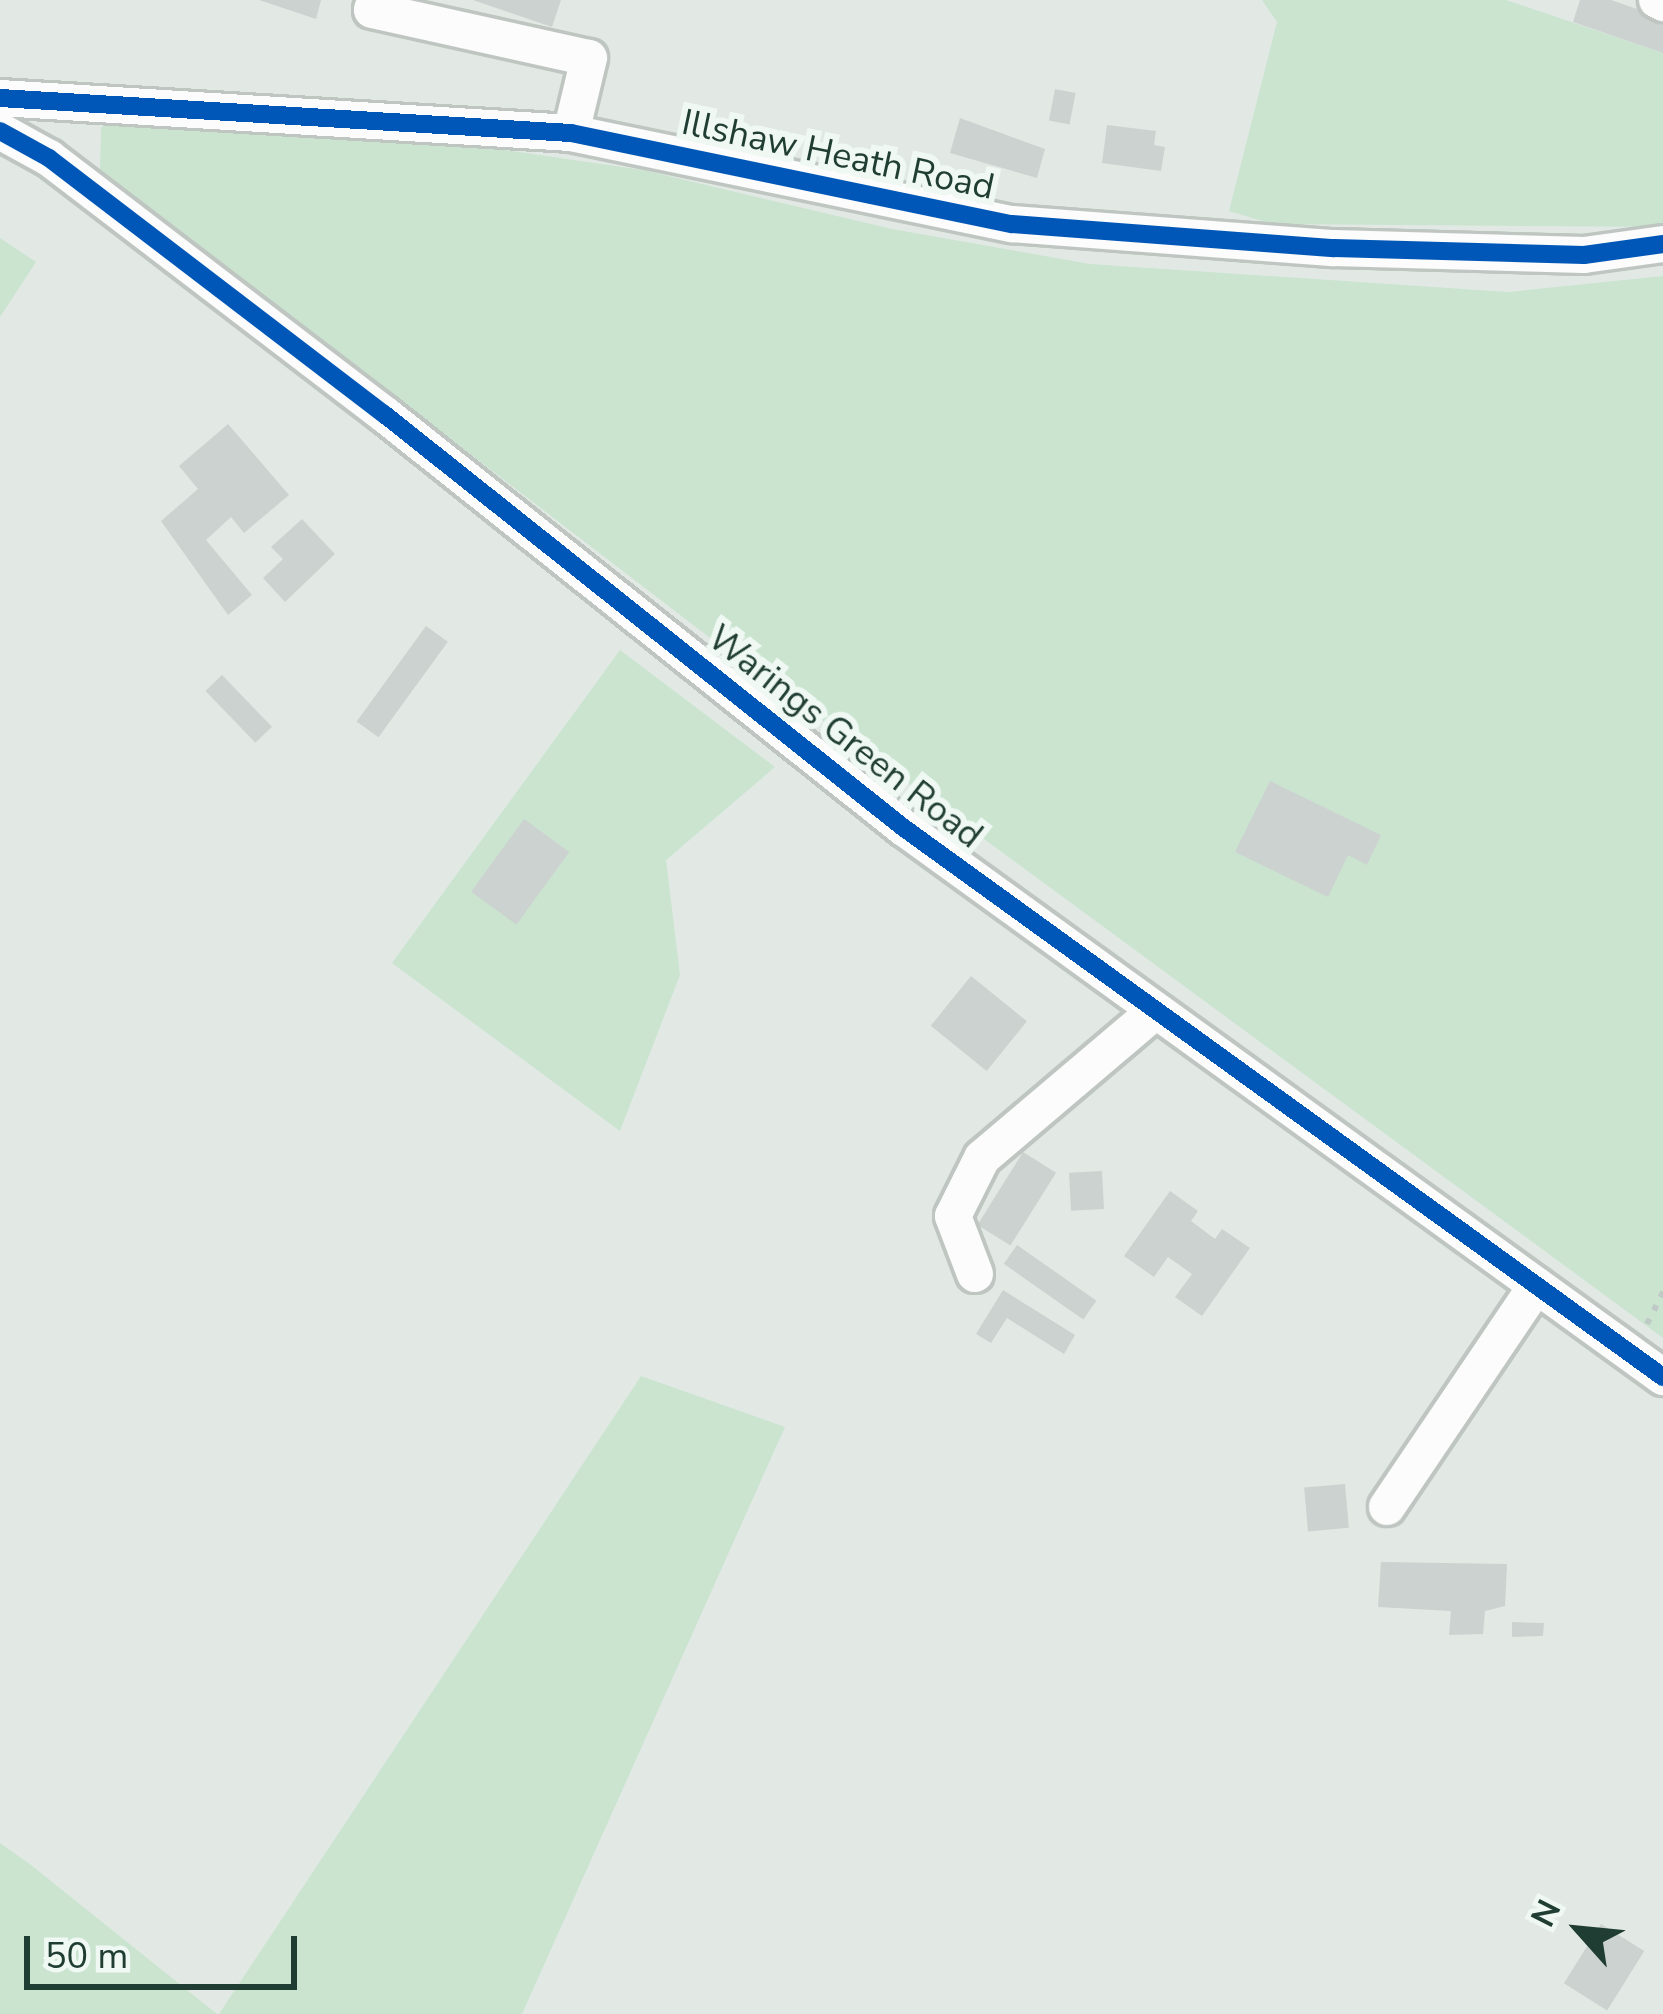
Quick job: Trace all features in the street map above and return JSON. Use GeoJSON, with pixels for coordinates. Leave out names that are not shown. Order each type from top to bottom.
{"type":"FeatureCollection","features":[{"type":"Feature","properties":{"kind":"street"},"geometry":{"type":"LineString","coordinates":[[375,0],[373,10],[589,58],[571,134]]}},
{"type":"Feature","properties":{"kind":"street","name":"Illshaw Heath Road"},"geometry":{"type":"LineString","coordinates":[[0,98],[571,134],[1012,224],[1379,249],[1583,255],[1663,244]]}},
{"type":"Feature","properties":{"kind":"street"},"geometry":{"type":"LineString","coordinates":[[50,158],[75,104]]}},
{"type":"Feature","properties":{"kind":"street","name":"Warings Green Road"},"geometry":{"type":"LineString","coordinates":[[0,131],[50,158],[904,828],[1663,1377]]}},
{"type":"Feature","properties":{"kind":"street"},"geometry":{"type":"LineString","coordinates":[[975,1274],[952,1216],[982,1158],[1154,1012]]}},
{"type":"Feature","properties":{"kind":"street"},"geometry":{"type":"LineString","coordinates":[[1387,1507],[1536,1286]]}},
{"type":"Feature","properties":{"kind":"green space"},"geometry":{"type":"Polygon","coordinates":[[[1262,0],[1506,0],[1663,53],[1663,227],[1272,224],[1229,211],[1277,22],[1262,0]]]}},
{"type":"Feature","properties":{"kind":"green space"},"geometry":{"type":"Polygon","coordinates":[[[141,120],[450,142],[643,170],[892,229],[1090,264],[1508,292],[1663,276],[1663,1338],[701,631],[100,170],[101,127],[141,120]]]}},
{"type":"Feature","properties":{"kind":"green space"},"geometry":{"type":"Polygon","coordinates":[[[0,238],[36,262],[0,317],[0,238]]]}},
{"type":"Feature","properties":{"kind":"green space"},"geometry":{"type":"Polygon","coordinates":[[[620,650],[775,767],[666,860],[680,975],[620,1131],[392,963],[620,650]]]}},
{"type":"Feature","properties":{"kind":"green space"},"geometry":{"type":"Polygon","coordinates":[[[641,1376],[785,1427],[522,2014],[219,2014],[641,1376]]]}},
{"type":"Feature","properties":{"kind":"green space"},"geometry":{"type":"Polygon","coordinates":[[[0,1843],[31,1865],[217,2014],[0,2014],[0,1843]]]}},
{"type":"Feature","properties":{"kind":"building"},"geometry":{"type":"Polygon","coordinates":[[[259,0],[321,0],[316,19],[259,0]]]}},
{"type":"Feature","properties":{"kind":"building"},"geometry":{"type":"Polygon","coordinates":[[[473,0],[561,0],[552,27],[473,0]]]}},
{"type":"Feature","properties":{"kind":"building"},"geometry":{"type":"Polygon","coordinates":[[[1580,0],[1611,0],[1663,18],[1663,53],[1573,22],[1580,0]]]}},
{"type":"Feature","properties":{"kind":"building"},"geometry":{"type":"Polygon","coordinates":[[[1055,89],[1076,93],[1070,124],[1049,120],[1055,89]]]}},
{"type":"Feature","properties":{"kind":"building"},"geometry":{"type":"Polygon","coordinates":[[[960,118],[1045,149],[1037,178],[950,153],[960,118]]]}},
{"type":"Feature","properties":{"kind":"building"},"geometry":{"type":"Polygon","coordinates":[[[1107,125],[1156,131],[1154,145],[1165,147],[1161,171],[1102,163],[1107,125]]]}},
{"type":"Feature","properties":{"kind":"building"},"geometry":{"type":"Polygon","coordinates":[[[228,424],[289,495],[244,533],[231,517],[206,540],[252,595],[228,615],[161,521],[198,489],[179,466],[228,424]]]}},
{"type":"Feature","properties":{"kind":"building"},"geometry":{"type":"Polygon","coordinates":[[[302,519],[335,554],[285,602],[263,578],[283,559],[271,547],[302,519]]]}},
{"type":"Feature","properties":{"kind":"building"},"geometry":{"type":"Polygon","coordinates":[[[426,626],[448,642],[378,737],[357,721],[426,626]]]}},
{"type":"Feature","properties":{"kind":"building"},"geometry":{"type":"Polygon","coordinates":[[[222,675],[272,727],[255,743],[205,691],[222,675]]]}},
{"type":"Feature","properties":{"kind":"building"},"geometry":{"type":"Polygon","coordinates":[[[1270,781],[1381,835],[1367,865],[1348,855],[1328,897],[1235,852],[1270,781]]]}},
{"type":"Feature","properties":{"kind":"building"},"geometry":{"type":"Polygon","coordinates":[[[524,819],[569,852],[516,925],[471,892],[524,819]]]}},
{"type":"Feature","properties":{"kind":"building"},"geometry":{"type":"Polygon","coordinates":[[[971,976],[1027,1021],[987,1071],[931,1026],[971,976]]]}},
{"type":"Feature","properties":{"kind":"building"},"geometry":{"type":"Polygon","coordinates":[[[1023,1152],[1056,1173],[1011,1246],[977,1225],[1023,1152]]]}},
{"type":"Feature","properties":{"kind":"building"},"geometry":{"type":"Polygon","coordinates":[[[1102,1171],[1104,1209],[1071,1211],[1069,1173],[1102,1171]]]}},
{"type":"Feature","properties":{"kind":"building"},"geometry":{"type":"Polygon","coordinates":[[[1170,1191],[1198,1211],[1191,1221],[1215,1239],[1222,1229],[1250,1248],[1202,1316],[1175,1297],[1192,1274],[1168,1257],[1154,1277],[1124,1256],[1170,1191]]]}},
{"type":"Feature","properties":{"kind":"building"},"geometry":{"type":"Polygon","coordinates":[[[1017,1245],[1096,1301],[1083,1319],[1004,1264],[1017,1245]]]}},
{"type":"Feature","properties":{"kind":"building"},"geometry":{"type":"Polygon","coordinates":[[[1003,1290],[1075,1335],[1064,1354],[1007,1318],[991,1343],[976,1334],[1003,1290]]]}},
{"type":"Feature","properties":{"kind":"building"},"geometry":{"type":"Polygon","coordinates":[[[1345,1484],[1349,1528],[1308,1531],[1304,1488],[1345,1484]]]}},
{"type":"Feature","properties":{"kind":"building"},"geometry":{"type":"Polygon","coordinates":[[[1381,1562],[1507,1564],[1505,1606],[1485,1611],[1483,1634],[1449,1635],[1451,1611],[1378,1607],[1381,1562]]]}},
{"type":"Feature","properties":{"kind":"building"},"geometry":{"type":"Polygon","coordinates":[[[1512,1622],[1544,1623],[1543,1636],[1512,1637],[1512,1622]]]}},
{"type":"Feature","properties":{"kind":"building"},"geometry":{"type":"Polygon","coordinates":[[[1601,1924],[1644,1951],[1607,2010],[1564,1983],[1601,1924]]]}},
{"type":"Feature","properties":{"kind":"cycle path"},"geometry":{"type":"LineString","coordinates":[[0,98],[571,133],[1012,224],[1334,248],[1584,255],[1663,244]]}},
{"type":"Feature","properties":{"kind":"cycle path"},"geometry":{"type":"LineString","coordinates":[[0,131],[49,158],[384,414],[904,828],[1663,1377]]}}]}
